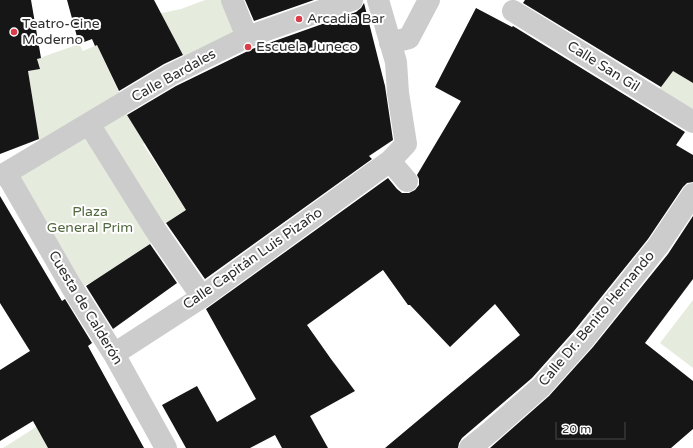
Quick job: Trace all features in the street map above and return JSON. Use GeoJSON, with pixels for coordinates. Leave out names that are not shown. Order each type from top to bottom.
{"type":"FeatureCollection","features":[{"type":"Feature","properties":{"kind":"street"},"geometry":{"type":"LineString","coordinates":[[232,0],[247,37]]}},
{"type":"Feature","properties":{"kind":"street","name":"Calle Bardales"},"geometry":{"type":"LineString","coordinates":[[3,174],[170,75],[247,37],[352,0]]}},
{"type":"Feature","properties":{"kind":"street"},"geometry":{"type":"LineString","coordinates":[[378,0],[390,43],[409,38],[429,0]]}},
{"type":"Feature","properties":{"kind":"street","name":"Calle San Gil"},"geometry":{"type":"LineString","coordinates":[[513,4],[693,122]]}},
{"type":"Feature","properties":{"kind":"street","name":"Calle Capitán Luis Pizaño"},"geometry":{"type":"LineString","coordinates":[[114,354],[202,297],[390,161],[406,144],[398,92],[396,62],[390,43]]}},
{"type":"Feature","properties":{"kind":"street"},"geometry":{"type":"LineString","coordinates":[[89,124],[154,228],[202,297]]}},
{"type":"Feature","properties":{"kind":"street"},"geometry":{"type":"LineString","coordinates":[[390,161],[407,181]]}},
{"type":"Feature","properties":{"kind":"street","name":"Cuesta de Calderón"},"geometry":{"type":"LineString","coordinates":[[3,174],[114,354],[166,448]]}},
{"type":"Feature","properties":{"kind":"street","name":"Calle Dr. Benito Hernando"},"geometry":{"type":"LineString","coordinates":[[470,448],[541,387],[584,339],[658,246],[693,194]]}},
{"type":"Feature","properties":{"kind":"green space"},"geometry":{"type":"Polygon","coordinates":[[[205,0],[228,0],[241,33],[187,62],[168,27],[157,14],[181,9],[205,0]]]}},
{"type":"Feature","properties":{"kind":"green space"},"geometry":{"type":"Polygon","coordinates":[[[79,44],[83,51],[97,45],[122,99],[40,148],[28,71],[40,69],[37,59],[79,44]]]}},
{"type":"Feature","properties":{"kind":"green space"},"geometry":{"type":"Polygon","coordinates":[[[671,69],[693,83],[693,111],[659,90],[671,69]]]}},
{"type":"Feature","properties":{"kind":"green space"},"geometry":{"type":"Polygon","coordinates":[[[123,108],[145,143],[143,144],[186,210],[160,227],[96,124],[123,108]]]}},
{"type":"Feature","properties":{"kind":"green space","name":"Plaza General Prim"},"geometry":{"type":"Polygon","coordinates":[[[89,124],[157,239],[92,282],[74,290],[6,173],[89,124]]]}},
{"type":"Feature","properties":{"kind":"green space"},"geometry":{"type":"Polygon","coordinates":[[[693,300],[693,368],[660,343],[693,300]]]}},
{"type":"Feature","properties":{"kind":"green space"},"geometry":{"type":"Polygon","coordinates":[[[36,427],[48,448],[3,448],[36,427]]]}},
{"type":"Feature","properties":{"kind":"building"},"geometry":{"type":"Polygon","coordinates":[[[0,0],[31,0],[41,58],[37,59],[40,69],[28,71],[39,139],[0,154],[0,0]]]}},
{"type":"Feature","properties":{"kind":"building"},"geometry":{"type":"Polygon","coordinates":[[[67,0],[154,0],[183,55],[164,64],[119,91],[97,45],[95,46],[92,39],[79,44],[67,0]]]}},
{"type":"Feature","properties":{"kind":"building"},"geometry":{"type":"Polygon","coordinates":[[[245,0],[314,0],[254,21],[245,0]]]}},
{"type":"Feature","properties":{"kind":"building"},"geometry":{"type":"Polygon","coordinates":[[[525,0],[693,0],[693,83],[673,71],[661,87],[523,3],[525,0]]]}},
{"type":"Feature","properties":{"kind":"building"},"geometry":{"type":"Polygon","coordinates":[[[364,3],[385,86],[393,140],[369,156],[372,159],[205,279],[166,223],[186,210],[127,115],[176,86],[252,49],[356,12],[364,3]]]}},
{"type":"Feature","properties":{"kind":"building"},"geometry":{"type":"Polygon","coordinates":[[[476,8],[512,27],[513,26],[685,132],[676,145],[693,155],[693,182],[687,183],[683,187],[648,239],[574,331],[532,378],[462,438],[458,448],[385,448],[520,335],[495,304],[450,347],[410,305],[408,305],[383,270],[307,325],[355,391],[310,416],[328,448],[282,448],[275,435],[250,448],[186,448],[162,405],[197,386],[217,422],[256,399],[206,309],[388,178],[402,193],[409,193],[415,190],[419,185],[417,175],[461,101],[435,87],[476,8]]]}},
{"type":"Feature","properties":{"kind":"building"},"geometry":{"type":"Polygon","coordinates":[[[0,196],[62,301],[65,299],[92,343],[88,346],[144,448],[48,448],[33,421],[0,441],[0,370],[30,351],[0,303],[0,196]]]}},
{"type":"Feature","properties":{"kind":"building"},"geometry":{"type":"Polygon","coordinates":[[[693,216],[693,279],[645,343],[693,381],[693,429],[671,448],[490,448],[549,396],[593,347],[668,254],[693,216]]]}},
{"type":"Feature","properties":{"kind":"building"},"geometry":{"type":"Polygon","coordinates":[[[150,244],[177,283],[113,329],[86,286],[150,244]]]}},
{"type":"Feature","properties":{"kind":"place","name":"Arcadia Bar"},"geometry":{"type":"Point","coordinates":[299,19]}},
{"type":"Feature","properties":{"kind":"place","name":"Teatro-Cine Moderno"},"geometry":{"type":"Point","coordinates":[14,32]}},
{"type":"Feature","properties":{"kind":"place","name":"Escuela Juneco"},"geometry":{"type":"Point","coordinates":[248,47]}}]}
